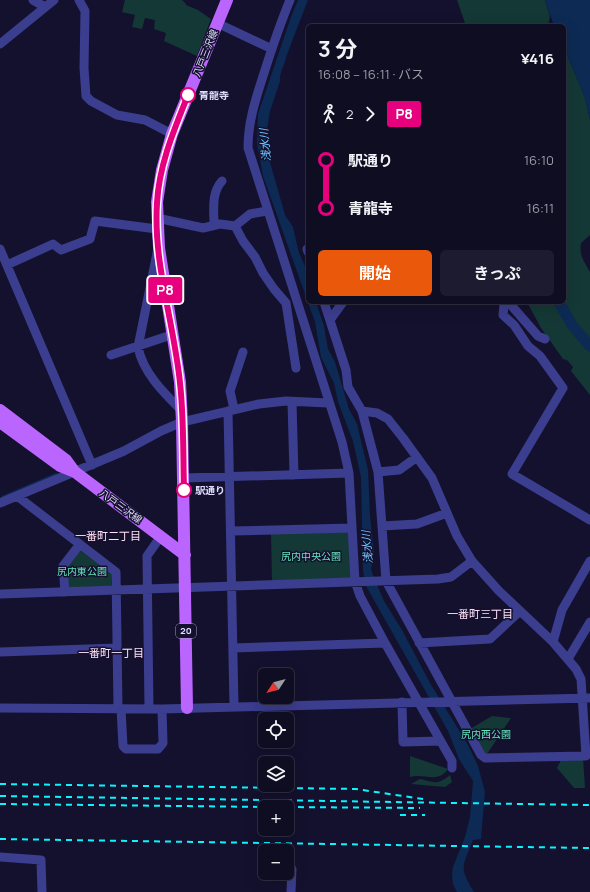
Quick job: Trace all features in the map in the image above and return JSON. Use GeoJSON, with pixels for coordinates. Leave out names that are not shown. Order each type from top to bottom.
{"type":"FeatureCollection","features":[{"type":"Feature","properties":{"kind":"main road","name":"八戸三沢線"},"geometry":{"type":"LineString","coordinates":[[187,708],[184,478],[180,382],[158,248],[157,202],[162,170],[172,134],[227,0]]}},
{"type":"Feature","properties":{"kind":"main road","name":"八戸三沢線"},"geometry":{"type":"LineString","coordinates":[[0,410],[66,460],[75,472]]}},
{"type":"Feature","properties":{"kind":"main road","name":"八戸三沢線"},"geometry":{"type":"LineString","coordinates":[[0,422],[60,466],[75,472],[185,555]]}},
{"type":"Feature","properties":{"kind":"street"},"geometry":{"type":"LineString","coordinates":[[33,0],[45,7]]}},
{"type":"Feature","properties":{"kind":"street"},"geometry":{"type":"LineString","coordinates":[[0,44],[54,0]]}},
{"type":"Feature","properties":{"kind":"street"},"geometry":{"type":"LineString","coordinates":[[79,0],[85,11],[84,68],[86,96],[91,101],[117,115],[145,120],[172,134]]}},
{"type":"Feature","properties":{"kind":"street"},"geometry":{"type":"LineString","coordinates":[[290,0],[272,49],[248,130],[248,148],[267,211],[298,301],[300,316],[317,363],[328,403],[342,442],[349,473],[355,581],[360,596],[385,643],[452,762],[452,768]]}},
{"type":"Feature","properties":{"kind":"street"},"geometry":{"type":"LineString","coordinates":[[218,23],[272,49]]}},
{"type":"Feature","properties":{"kind":"street"},"geometry":{"type":"LineString","coordinates":[[214,225],[213,202],[216,189],[222,181]]}},
{"type":"Feature","properties":{"kind":"street"},"geometry":{"type":"LineString","coordinates":[[7,265],[53,244],[61,250],[90,239],[95,221],[157,223],[202,228],[220,224],[236,226],[250,214],[267,211]]}},
{"type":"Feature","properties":{"kind":"street"},"geometry":{"type":"LineString","coordinates":[[236,226],[243,241],[256,258],[262,273],[286,303],[296,368]]}},
{"type":"Feature","properties":{"kind":"street"},"geometry":{"type":"LineString","coordinates":[[158,248],[138,347],[141,359],[147,372],[182,417]]}},
{"type":"Feature","properties":{"kind":"street"},"geometry":{"type":"LineString","coordinates":[[0,249],[92,465]]}},
{"type":"Feature","properties":{"kind":"street"},"geometry":{"type":"LineString","coordinates":[[325,304],[346,370],[348,387],[362,411],[378,472],[384,581],[420,643],[449,701],[485,758],[586,756],[585,698],[576,669],[552,642],[499,591],[472,561],[457,536],[432,478],[388,419],[377,413],[362,411]]}},
{"type":"Feature","properties":{"kind":"street"},"geometry":{"type":"LineString","coordinates":[[330,320],[342,304]]}},
{"type":"Feature","properties":{"kind":"street"},"geometry":{"type":"LineString","coordinates":[[506,304],[504,305],[503,315],[514,325],[528,346],[540,356],[563,388],[512,474],[590,520]]}},
{"type":"Feature","properties":{"kind":"street"},"geometry":{"type":"LineString","coordinates":[[510,304],[538,336],[545,339]]}},
{"type":"Feature","properties":{"kind":"street"},"geometry":{"type":"LineString","coordinates":[[111,355],[172,335]]}},
{"type":"Feature","properties":{"kind":"street"},"geometry":{"type":"LineString","coordinates":[[234,706],[230,391],[243,352]]}},
{"type":"Feature","properties":{"kind":"street"},"geometry":{"type":"LineString","coordinates":[[0,503],[124,451],[161,431],[182,417],[286,401],[328,403]]}},
{"type":"Feature","properties":{"kind":"street"},"geometry":{"type":"LineString","coordinates":[[292,402],[294,474]]}},
{"type":"Feature","properties":{"kind":"street"},"geometry":{"type":"LineString","coordinates":[[378,472],[399,470],[417,456]]}},
{"type":"Feature","properties":{"kind":"street"},"geometry":{"type":"LineString","coordinates":[[184,478],[349,473]]}},
{"type":"Feature","properties":{"kind":"street"},"geometry":{"type":"LineString","coordinates":[[17,496],[116,572],[117,648],[120,709],[123,746],[126,749],[158,749],[163,743],[162,709]]}},
{"type":"Feature","properties":{"kind":"street"},"geometry":{"type":"LineString","coordinates":[[382,526],[417,524],[447,513]]}},
{"type":"Feature","properties":{"kind":"street"},"geometry":{"type":"LineString","coordinates":[[231,530],[352,528]]}},
{"type":"Feature","properties":{"kind":"street"},"geometry":{"type":"LineString","coordinates":[[149,709],[147,556],[161,536]]}},
{"type":"Feature","properties":{"kind":"street"},"geometry":{"type":"LineString","coordinates":[[65,592],[63,566],[80,544]]}},
{"type":"Feature","properties":{"kind":"street"},"geometry":{"type":"LineString","coordinates":[[552,642],[562,610],[590,560]]}},
{"type":"Feature","properties":{"kind":"street"},"geometry":{"type":"LineString","coordinates":[[0,594],[355,581],[438,580],[451,577],[472,561]]}},
{"type":"Feature","properties":{"kind":"street"},"geometry":{"type":"LineString","coordinates":[[420,643],[490,640],[520,611]]}},
{"type":"Feature","properties":{"kind":"street"},"geometry":{"type":"LineString","coordinates":[[568,659],[590,622]]}},
{"type":"Feature","properties":{"kind":"street"},"geometry":{"type":"LineString","coordinates":[[233,648],[385,643]]}},
{"type":"Feature","properties":{"kind":"street"},"geometry":{"type":"LineString","coordinates":[[0,652],[117,648]]}},
{"type":"Feature","properties":{"kind":"street"},"geometry":{"type":"LineString","coordinates":[[0,708],[162,709],[419,701],[585,698]]}},
{"type":"Feature","properties":{"kind":"street"},"geometry":{"type":"LineString","coordinates":[[402,702],[403,742],[440,741]]}},
{"type":"Feature","properties":{"kind":"street"},"geometry":{"type":"LineString","coordinates":[[0,857],[42,860],[42,892]]}},
{"type":"Feature","properties":{"kind":"street"},"geometry":{"type":"LineString","coordinates":[[291,892],[292,880]]}},
{"type":"Feature","properties":{"kind":"green space"},"geometry":{"type":"Polygon","coordinates":[[[125,0],[182,0],[186,5],[198,10],[211,19],[197,56],[164,41],[166,33],[154,29],[155,20],[145,18],[142,29],[132,27],[135,15],[122,12],[125,0]]]}},
{"type":"Feature","properties":{"kind":"green space"},"geometry":{"type":"Polygon","coordinates":[[[457,0],[545,0],[550,16],[548,24],[465,24],[457,0]]]}},
{"type":"Feature","properties":{"kind":"green space"},"geometry":{"type":"Polygon","coordinates":[[[566,52],[585,98],[590,120],[590,235],[581,243],[581,251],[582,258],[590,272],[590,395],[571,371],[573,367],[567,360],[563,359],[541,328],[528,304],[566,304],[566,52]]]}},
{"type":"Feature","properties":{"kind":"green space","name":"尻内中央公園"},"geometry":{"type":"Polygon","coordinates":[[[350,530],[352,579],[272,582],[271,533],[350,530]]]}},
{"type":"Feature","properties":{"kind":"green space","name":"尻内東公園"},"geometry":{"type":"Polygon","coordinates":[[[78,549],[112,573],[111,587],[68,588],[65,567],[78,549]]]}},
{"type":"Feature","properties":{"kind":"green space","name":"尻内西公園"},"geometry":{"type":"Polygon","coordinates":[[[492,716],[511,718],[487,754],[485,754],[470,729],[492,716]]]}},
{"type":"Feature","properties":{"kind":"green space"},"geometry":{"type":"Polygon","coordinates":[[[410,756],[448,769],[440,776],[436,777],[410,777],[410,756]]]}},
{"type":"Feature","properties":{"kind":"green space"},"geometry":{"type":"Polygon","coordinates":[[[562,758],[583,758],[585,788],[574,788],[557,768],[562,758]]]}},
{"type":"Feature","properties":{"kind":"green space"},"geometry":{"type":"Polygon","coordinates":[[[450,775],[452,782],[445,787],[411,784],[420,779],[438,782],[450,775]]]}},
{"type":"Feature","properties":{"kind":"water","name":"浅水川"},"geometry":{"type":"Polygon","coordinates":[[[298,0],[308,0],[286,57],[270,111],[267,129],[268,155],[285,215],[293,227],[299,253],[305,266],[306,297],[263,176],[257,143],[258,114],[298,0]]]}},
{"type":"Feature","properties":{"kind":"water"},"geometry":{"type":"Polygon","coordinates":[[[545,0],[590,0],[590,120],[585,98],[566,52],[566,24],[553,24],[545,0]]]}},
{"type":"Feature","properties":{"kind":"water","name":"浅水川"},"geometry":{"type":"Polygon","coordinates":[[[309,304],[317,304],[324,326],[328,349],[335,362],[349,409],[357,424],[368,470],[370,516],[374,552],[371,569],[373,575],[384,601],[402,630],[430,683],[468,745],[478,766],[485,792],[481,839],[473,840],[464,866],[466,877],[474,892],[457,892],[453,884],[452,875],[453,867],[465,837],[470,817],[473,781],[459,759],[448,731],[366,586],[363,571],[361,477],[353,441],[338,402],[334,383],[321,357],[315,322],[309,304]]]}},
{"type":"Feature","properties":{"kind":"waterway"},"geometry":{"type":"LineString","coordinates":[[560,304],[572,325],[590,346]]}},
{"type":"Feature","properties":{"kind":"waterway"},"geometry":{"type":"LineString","coordinates":[[2,497],[56,474]]}},
{"type":"Feature","properties":{"kind":"railway"},"geometry":{"type":"LineString","coordinates":[[0,784],[356,789],[423,799]]}},
{"type":"Feature","properties":{"kind":"railway"},"geometry":{"type":"LineString","coordinates":[[0,796],[590,805]]}},
{"type":"Feature","properties":{"kind":"railway"},"geometry":{"type":"LineString","coordinates":[[0,804],[258,807]]}},
{"type":"Feature","properties":{"kind":"railway"},"geometry":{"type":"LineString","coordinates":[[294,807],[420,808]]}},
{"type":"Feature","properties":{"kind":"railway"},"geometry":{"type":"LineString","coordinates":[[400,815],[425,815]]}},
{"type":"Feature","properties":{"kind":"railway"},"geometry":{"type":"LineString","coordinates":[[0,839],[590,848]]}},
{"type":"Feature","properties":{"kind":"bus line","name":"P8"},"geometry":{"type":"LineString","coordinates":[[184,490],[180,382],[158,248],[157,202],[162,170],[172,134],[188,95]]}},
{"type":"Feature","properties":{"kind":"place","name":"青龍寺"},"geometry":{"type":"Point","coordinates":[188,95]}},
{"type":"Feature","properties":{"kind":"place","name":"駅通り"},"geometry":{"type":"Point","coordinates":[184,490]}},
{"type":"Feature","properties":{"kind":"district","name":"一番町二丁目"},"geometry":{"type":"Point","coordinates":[108,536]}},
{"type":"Feature","properties":{"kind":"district","name":"一番町三丁目"},"geometry":{"type":"Point","coordinates":[480,614]}},
{"type":"Feature","properties":{"kind":"district","name":"一番町一丁目"},"geometry":{"type":"Point","coordinates":[111,653]}}]}
